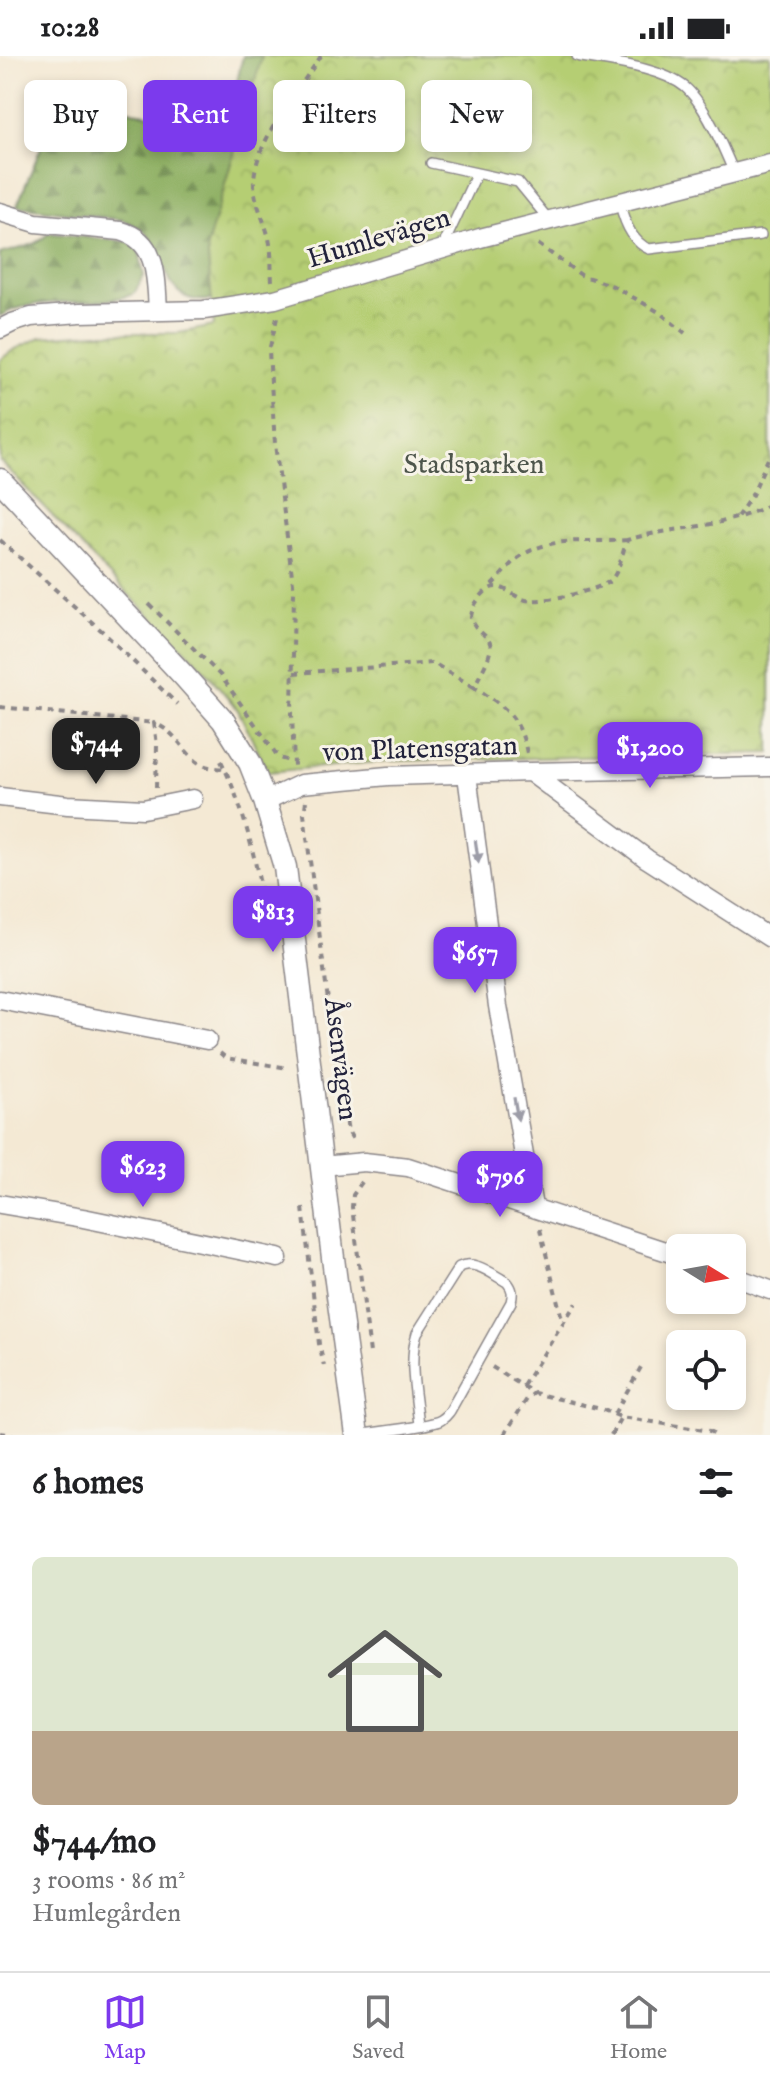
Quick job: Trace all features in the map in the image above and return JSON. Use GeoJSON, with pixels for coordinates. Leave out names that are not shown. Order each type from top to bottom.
{"type":"FeatureCollection","features":[{"type":"Feature","properties":{"kind":"street","name":"Humlevägen"},"geometry":{"type":"LineString","coordinates":[[0,329],[31,317],[238,307],[549,220],[770,164]]}},
{"type":"Feature","properties":{"kind":"street"},"geometry":{"type":"LineString","coordinates":[[0,212],[36,223],[133,234],[144,243],[152,260],[158,311]]}},
{"type":"Feature","properties":{"kind":"street","name":"Åsenvägen"},"geometry":{"type":"LineString","coordinates":[[0,480],[223,720],[250,763],[265,801],[285,867],[357,1435]]}},
{"type":"Feature","properties":{"kind":"street","name":"Åsenvägen"},"geometry":{"type":"LineString","coordinates":[[0,493],[48,532]]}},
{"type":"Feature","properties":{"kind":"street"},"geometry":{"type":"LineString","coordinates":[[530,772],[770,767]]}},
{"type":"Feature","properties":{"kind":"street","name":"von Platensgatan"},"geometry":{"type":"LineString","coordinates":[[265,801],[301,784],[388,776],[530,772],[647,859],[770,938]]}},
{"type":"Feature","properties":{"kind":"street"},"geometry":{"type":"LineString","coordinates":[[467,775],[498,1006],[533,1207]]}},
{"type":"Feature","properties":{"kind":"street"},"geometry":{"type":"LineString","coordinates":[[0,797],[143,809],[193,799]]}},
{"type":"Feature","properties":{"kind":"street"},"geometry":{"type":"LineString","coordinates":[[0,1000],[207,1040]]}},
{"type":"Feature","properties":{"kind":"street"},"geometry":{"type":"LineString","coordinates":[[322,1166],[364,1162],[408,1167],[666,1251]]}},
{"type":"Feature","properties":{"kind":"street"},"geometry":{"type":"LineString","coordinates":[[0,1204],[278,1258]]}},
{"type":"Feature","properties":{"kind":"street"},"geometry":{"type":"LineString","coordinates":[[746,1281],[770,1290]]}},
{"type":"Feature","properties":{"kind":"lane"},"geometry":{"type":"LineString","coordinates":[[577,56],[653,71],[685,87],[704,112],[734,173]]}},
{"type":"Feature","properties":{"kind":"lane"},"geometry":{"type":"LineString","coordinates":[[431,163],[518,182],[549,220]]}},
{"type":"Feature","properties":{"kind":"lane"},"geometry":{"type":"LineString","coordinates":[[441,250],[477,173]]}},
{"type":"Feature","properties":{"kind":"lane"},"geometry":{"type":"LineString","coordinates":[[620,204],[623,218],[638,243],[649,249],[761,235]]}},
{"type":"Feature","properties":{"kind":"lane"},"geometry":{"type":"LineString","coordinates":[[357,1435],[419,1425],[437,1422],[444,1419],[513,1294],[507,1282],[472,1264],[459,1267],[417,1333],[412,1363],[419,1425]]}},
{"type":"Feature","properties":{"kind":"path"},"geometry":{"type":"LineString","coordinates":[[293,762],[294,591],[275,444],[269,351],[277,319],[271,247],[254,182],[264,142],[321,56]]}},
{"type":"Feature","properties":{"kind":"path"},"geometry":{"type":"LineString","coordinates":[[532,240],[581,275],[613,286],[647,305],[685,333]]}},
{"type":"Feature","properties":{"kind":"path"},"geometry":{"type":"LineString","coordinates":[[735,519],[752,495],[770,454]]}},
{"type":"Feature","properties":{"kind":"path"},"geometry":{"type":"LineString","coordinates":[[474,687],[491,647],[476,629],[471,617],[475,603],[513,562],[537,546],[572,540],[627,540],[735,519],[770,504]]}},
{"type":"Feature","properties":{"kind":"path"},"geometry":{"type":"LineString","coordinates":[[0,540],[102,631],[184,711]]}},
{"type":"Feature","properties":{"kind":"path"},"geometry":{"type":"LineString","coordinates":[[491,587],[506,589],[523,600],[535,601],[608,584],[617,572],[627,540]]}},
{"type":"Feature","properties":{"kind":"path"},"geometry":{"type":"LineString","coordinates":[[294,673],[433,663],[503,705],[513,716],[524,740],[530,772]]}},
{"type":"Feature","properties":{"kind":"path"},"geometry":{"type":"LineString","coordinates":[[0,707],[154,723],[176,737],[201,765],[225,769]]}},
{"type":"Feature","properties":{"kind":"path"},"geometry":{"type":"LineString","coordinates":[[154,723],[157,745],[156,807]]}},
{"type":"Feature","properties":{"kind":"path"},"geometry":{"type":"LineString","coordinates":[[219,757],[253,847],[270,936]]}},
{"type":"Feature","properties":{"kind":"path"},"geometry":{"type":"LineString","coordinates":[[307,802],[304,814],[336,1063],[348,1131],[363,1151],[365,1176],[353,1195],[352,1207],[370,1354]]}},
{"type":"Feature","properties":{"kind":"path"},"geometry":{"type":"LineString","coordinates":[[207,1040],[226,1058],[287,1069],[285,1054]]}},
{"type":"Feature","properties":{"kind":"path"},"geometry":{"type":"LineString","coordinates":[[303,1207],[324,1369]]}},
{"type":"Feature","properties":{"kind":"path"},"geometry":{"type":"LineString","coordinates":[[543,1238],[563,1323]]}},
{"type":"Feature","properties":{"kind":"path"},"geometry":{"type":"LineString","coordinates":[[523,1386],[576,1303]]}},
{"type":"Feature","properties":{"kind":"path"},"geometry":{"type":"LineString","coordinates":[[479,1359],[534,1393],[621,1417],[710,1431],[717,1435]]}},
{"type":"Feature","properties":{"kind":"path"},"geometry":{"type":"LineString","coordinates":[[614,1414],[641,1367]]}},
{"type":"Feature","properties":{"kind":"path"},"geometry":{"type":"LineString","coordinates":[[504,1435],[534,1393]]}},
{"type":"Feature","properties":{"kind":"path"},"geometry":{"type":"LineString","coordinates":[[611,1435],[621,1417]]}},
{"type":"Feature","properties":{"kind":"path"},"geometry":{"type":"LineString","coordinates":[[0,1433],[14,1435]]}},
{"type":"Feature","properties":{"kind":"green space"},"geometry":{"type":"Polygon","coordinates":[[[243,56],[311,56],[306,80],[273,80],[273,152],[290,152],[260,293],[210,300],[186,297],[178,292],[168,277],[150,238],[136,226],[123,220],[17,206],[39,152],[127,152],[127,110],[143,113],[143,152],[257,152],[257,80],[237,80],[243,56]]]}},
{"type":"Feature","properties":{"kind":"green space","name":"Stadsparken"},"geometry":{"type":"Polygon","coordinates":[[[262,56],[770,56],[770,753],[387,761],[268,772],[238,710],[200,664],[0,461],[0,360],[13,350],[41,337],[96,333],[179,333],[214,326],[207,246],[234,152],[257,152],[255,80],[262,56]]]}},
{"type":"Feature","properties":{"kind":"green space"},"geometry":{"type":"Polygon","coordinates":[[[49,233],[129,242],[139,251],[144,276],[134,294],[101,301],[32,305],[0,316],[0,254],[31,245],[49,233]]]}}]}
